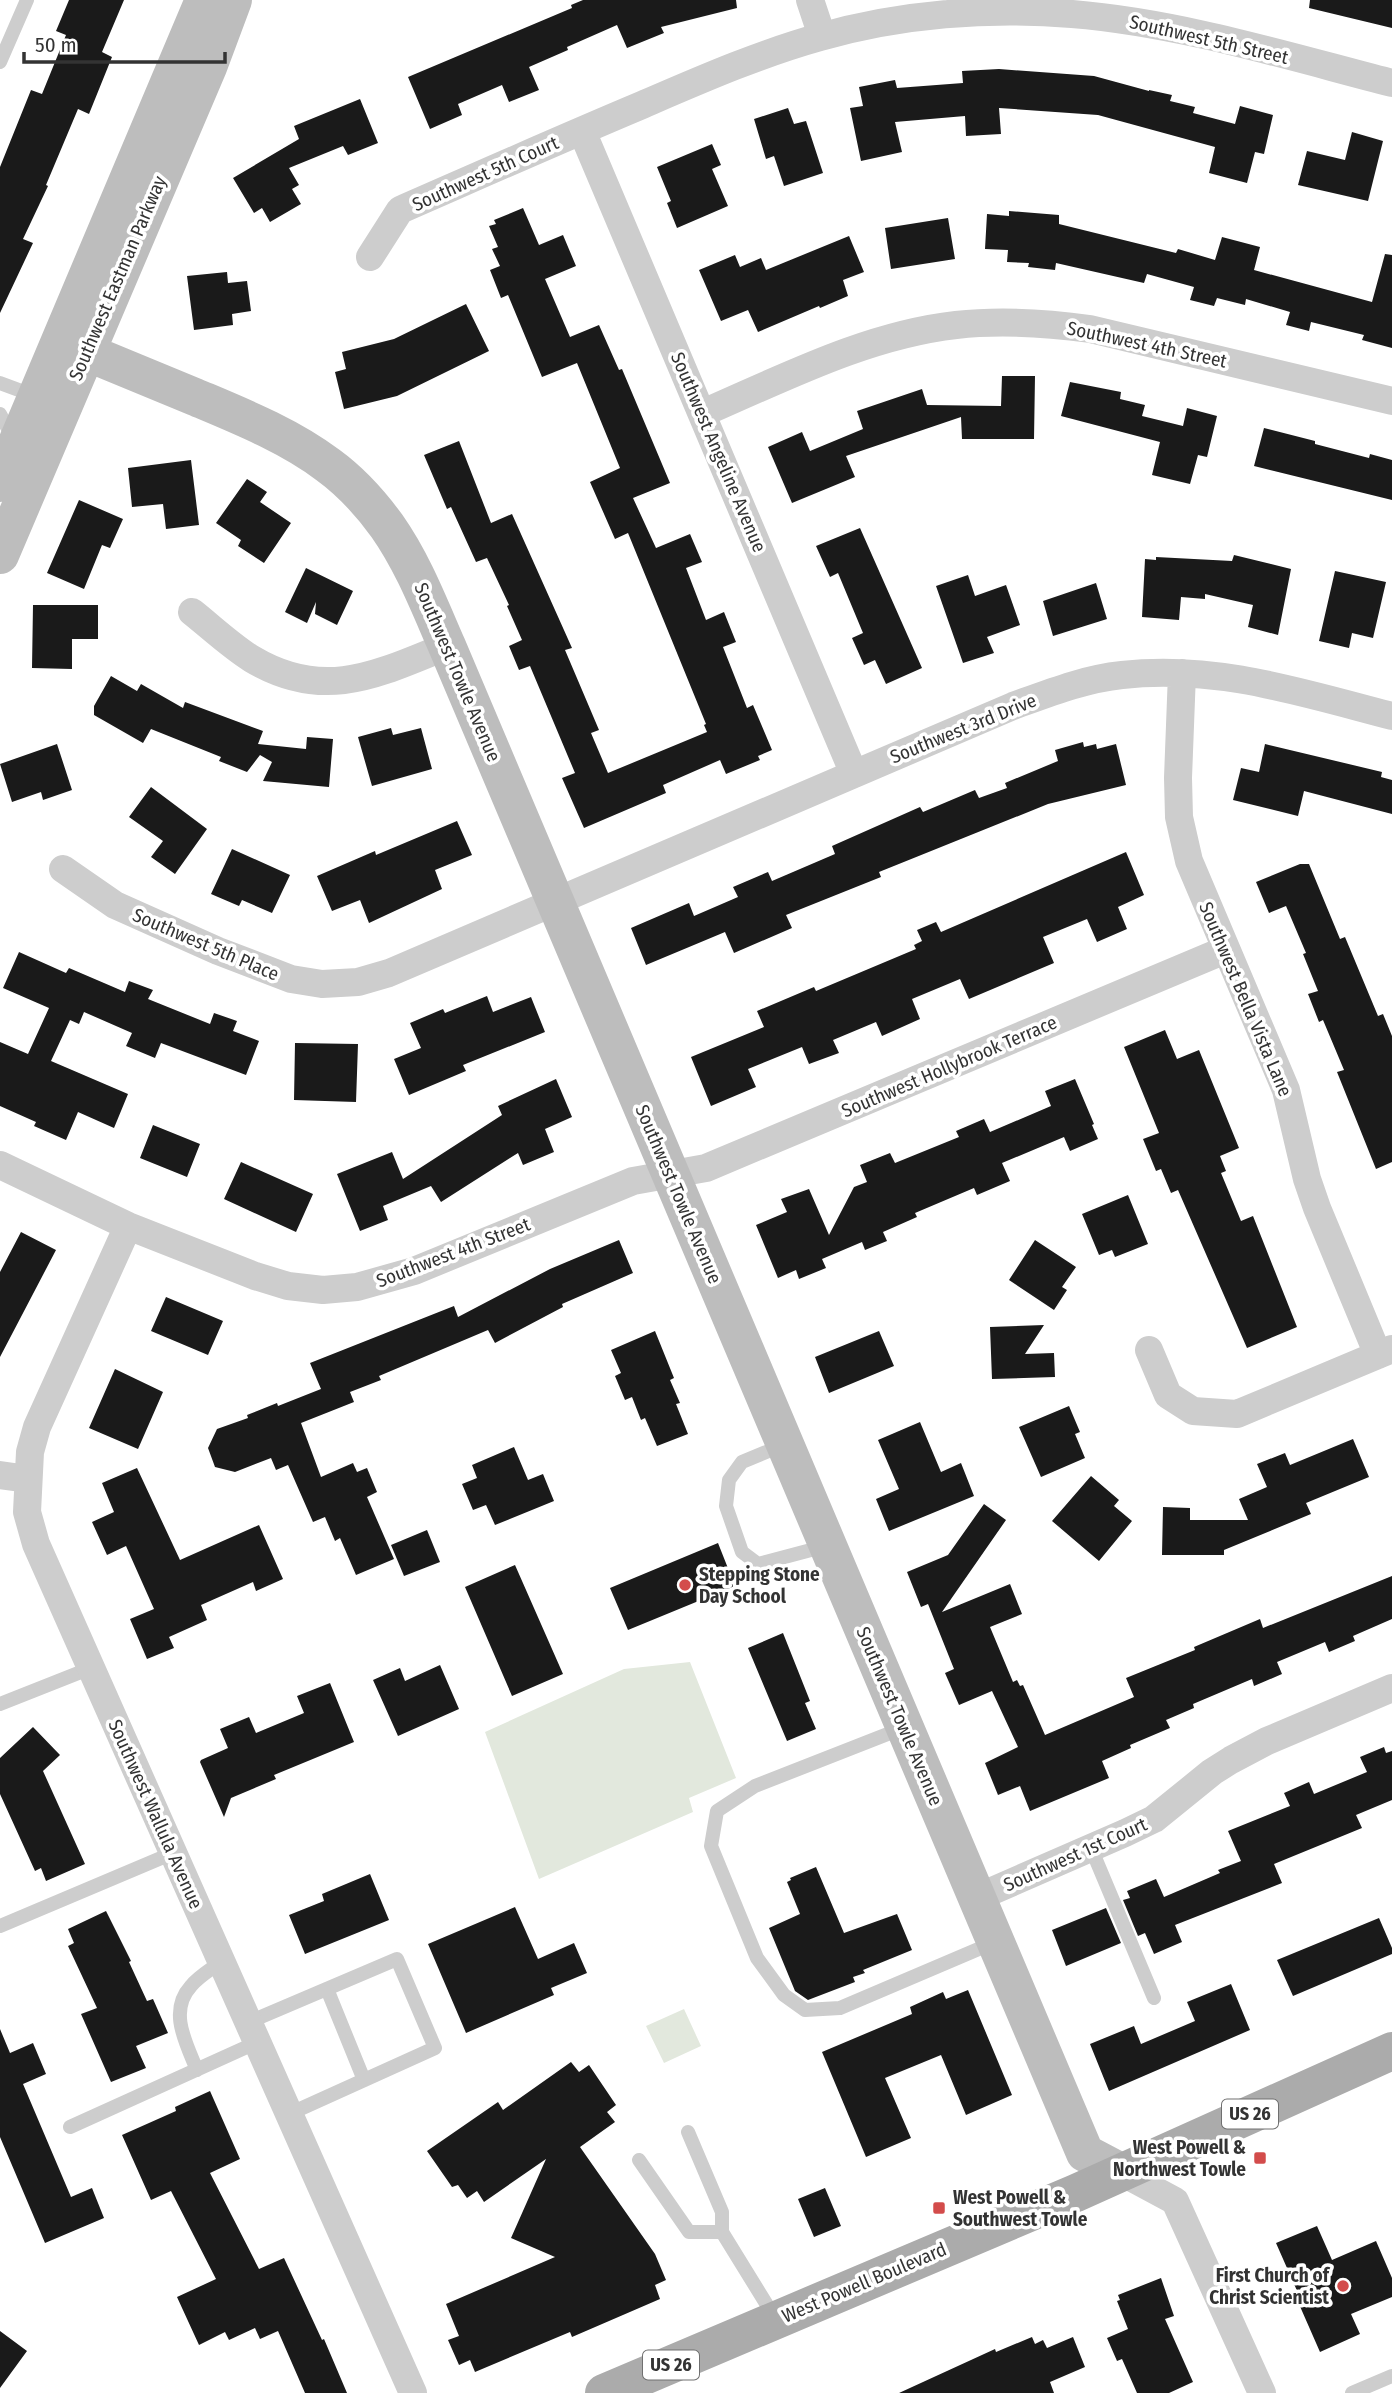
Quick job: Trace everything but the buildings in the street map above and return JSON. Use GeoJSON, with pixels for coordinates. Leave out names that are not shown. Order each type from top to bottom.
{"type":"FeatureCollection","features":[{"type":"Feature","properties":{"kind":"main road","name":"West Powell Boulevard"},"geometry":{"type":"LineString","coordinates":[[604,2393],[1076,2193],[1392,2051]]}},
{"type":"Feature","properties":{"kind":"street","name":"Southwest Eastman Parkway"},"geometry":{"type":"LineString","coordinates":[[0,483],[8,429],[37,396],[204,0]]}},
{"type":"Feature","properties":{"kind":"street","name":"Southwest Eastman Parkway"},"geometry":{"type":"LineString","coordinates":[[5,543],[208,67],[233,0]]}},
{"type":"Feature","properties":{"kind":"street"},"geometry":{"type":"LineString","coordinates":[[810,0],[822,36]]}},
{"type":"Feature","properties":{"kind":"street","name":"Southwest 5th Street"},"geometry":{"type":"LineString","coordinates":[[582,131],[707,77],[779,49],[822,36],[875,24],[1001,12],[1071,14],[1181,29],[1392,83]]}},
{"type":"Feature","properties":{"kind":"street","name":"Southwest 5th Court"},"geometry":{"type":"LineString","coordinates":[[370,257],[400,210],[582,131]]}},
{"type":"Feature","properties":{"kind":"street","name":"Southwest Angeline Avenue"},"geometry":{"type":"LineString","coordinates":[[582,131],[854,774]]}},
{"type":"Feature","properties":{"kind":"street","name":"Southwest 4th Street"},"geometry":{"type":"LineString","coordinates":[[703,413],[824,360],[889,338],[955,325],[989,322],[1057,324],[1090,329],[1392,401]]}},
{"type":"Feature","properties":{"kind":"street","name":"Southwest Towle Avenue"},"geometry":{"type":"LineString","coordinates":[[86,352],[250,420],[328,465],[367,502],[394,537],[415,574],[447,646],[1085,2153],[1121,2172]]}},
{"type":"Feature","properties":{"kind":"street"},"geometry":{"type":"LineString","coordinates":[[5,543],[16,485],[43,419],[42,403],[37,396]]}},
{"type":"Feature","properties":{"kind":"street"},"geometry":{"type":"LineString","coordinates":[[192,612],[252,659],[285,673],[316,681],[348,681],[381,672],[447,646]]}},
{"type":"Feature","properties":{"kind":"street","name":"Southwest 3rd Drive"},"geometry":{"type":"LineString","coordinates":[[556,902],[1013,706],[1055,691],[1121,675],[1182,673],[1259,682],[1392,716]]}},
{"type":"Feature","properties":{"kind":"street","name":"Southwest Bella Vista Lane"},"geometry":{"type":"LineString","coordinates":[[1182,673],[1178,778],[1182,836],[1189,861],[1286,1090],[1307,1179],[1317,1208],[1385,1352]]}},
{"type":"Feature","properties":{"kind":"street","name":"Southwest 5th Place"},"geometry":{"type":"LineString","coordinates":[[63,869],[115,905],[259,968],[291,979],[322,984],[358,982],[389,973],[556,902]]}},
{"type":"Feature","properties":{"kind":"street","name":"Southwest Hollybrook Terrace"},"geometry":{"type":"LineString","coordinates":[[671,1174],[706,1168],[1225,950]]}},
{"type":"Feature","properties":{"kind":"street","name":"Southwest 4th Street"},"geometry":{"type":"LineString","coordinates":[[0,1165],[128,1226],[255,1276],[288,1286],[323,1290],[358,1287],[414,1271],[633,1181],[671,1174]]}},
{"type":"Feature","properties":{"kind":"street","name":"Southwest Wallula Avenue"},"geometry":{"type":"LineString","coordinates":[[128,1226],[37,1427],[30,1452],[27,1512],[36,1545],[414,2393]]}},
{"type":"Feature","properties":{"kind":"street"},"geometry":{"type":"LineString","coordinates":[[1149,1350],[1168,1395],[1193,1411],[1237,1414],[1385,1352]]}},
{"type":"Feature","properties":{"kind":"street"},"geometry":{"type":"LineString","coordinates":[[0,1475],[28,1479]]}},
{"type":"Feature","properties":{"kind":"street","name":"Southwest 1st Court"},"geometry":{"type":"LineString","coordinates":[[976,1898],[1154,1819],[1212,1772],[1252,1748],[1392,1688]]}},
{"type":"Feature","properties":{"kind":"street"},"geometry":{"type":"LineString","coordinates":[[1121,2172],[1175,2201],[1262,2393]]}},
{"type":"Feature","properties":{"kind":"lane"},"geometry":{"type":"LineString","coordinates":[[0,62],[27,0]]}},
{"type":"Feature","properties":{"kind":"lane"},"geometry":{"type":"LineString","coordinates":[[0,383],[37,396]]}},
{"type":"Feature","properties":{"kind":"lane"},"geometry":{"type":"LineString","coordinates":[[784,1444],[742,1462],[729,1480],[726,1506],[742,1552],[758,1564],[827,1545]]}},
{"type":"Feature","properties":{"kind":"lane"},"geometry":{"type":"LineString","coordinates":[[0,1704],[91,1668]]}},
{"type":"Feature","properties":{"kind":"lane"},"geometry":{"type":"LineString","coordinates":[[904,1728],[755,1786],[716,1811],[711,1846],[757,1958],[784,1995],[805,2010],[840,2008],[995,1942]]}},
{"type":"Feature","properties":{"kind":"lane"},"geometry":{"type":"LineString","coordinates":[[1091,1848],[1154,1998]]}},
{"type":"Feature","properties":{"kind":"lane"},"geometry":{"type":"LineString","coordinates":[[0,1926],[173,1853]]}},
{"type":"Feature","properties":{"kind":"lane"},"geometry":{"type":"LineString","coordinates":[[70,2127],[197,2070],[253,2032],[327,1989],[397,1959],[435,2048],[289,2114]]}},
{"type":"Feature","properties":{"kind":"lane"},"geometry":{"type":"LineString","coordinates":[[197,2070],[180,2027],[181,2002],[191,1986],[222,1961]]}},
{"type":"Feature","properties":{"kind":"lane"},"geometry":{"type":"LineString","coordinates":[[327,1989],[364,2080]]}},
{"type":"Feature","properties":{"kind":"lane"},"geometry":{"type":"LineString","coordinates":[[688,2132],[722,2212],[722,2232],[776,2319]]}},
{"type":"Feature","properties":{"kind":"lane"},"geometry":{"type":"LineString","coordinates":[[639,2160],[689,2232],[722,2232]]}},
{"type":"Feature","properties":{"kind":"lane"},"geometry":{"type":"LineString","coordinates":[[1352,2393],[1392,2376]]}},
{"type":"Feature","properties":{"kind":"shaded area"},"geometry":{"type":"Polygon","coordinates":[[[690,1662],[736,1778],[689,1798],[693,1812],[539,1879],[485,1732],[624,1669],[690,1662]]]}},
{"type":"Feature","properties":{"kind":"shaded area"},"geometry":{"type":"Polygon","coordinates":[[[684,2009],[701,2046],[664,2063],[646,2026],[684,2009]]]}},
{"type":"Feature","properties":{"kind":"place","name":"Stepping Stone Day School"},"geometry":{"type":"Point","coordinates":[685,1585]}},
{"type":"Feature","properties":{"kind":"place","name":"West Powell & Northwest Towle"},"geometry":{"type":"Point","coordinates":[1260,2158]}},
{"type":"Feature","properties":{"kind":"place","name":"West Powell & Southwest Towle"},"geometry":{"type":"Point","coordinates":[939,2208]}},
{"type":"Feature","properties":{"kind":"place","name":"First Church of Christ Scientist"},"geometry":{"type":"Point","coordinates":[1343,2286]}}]}
